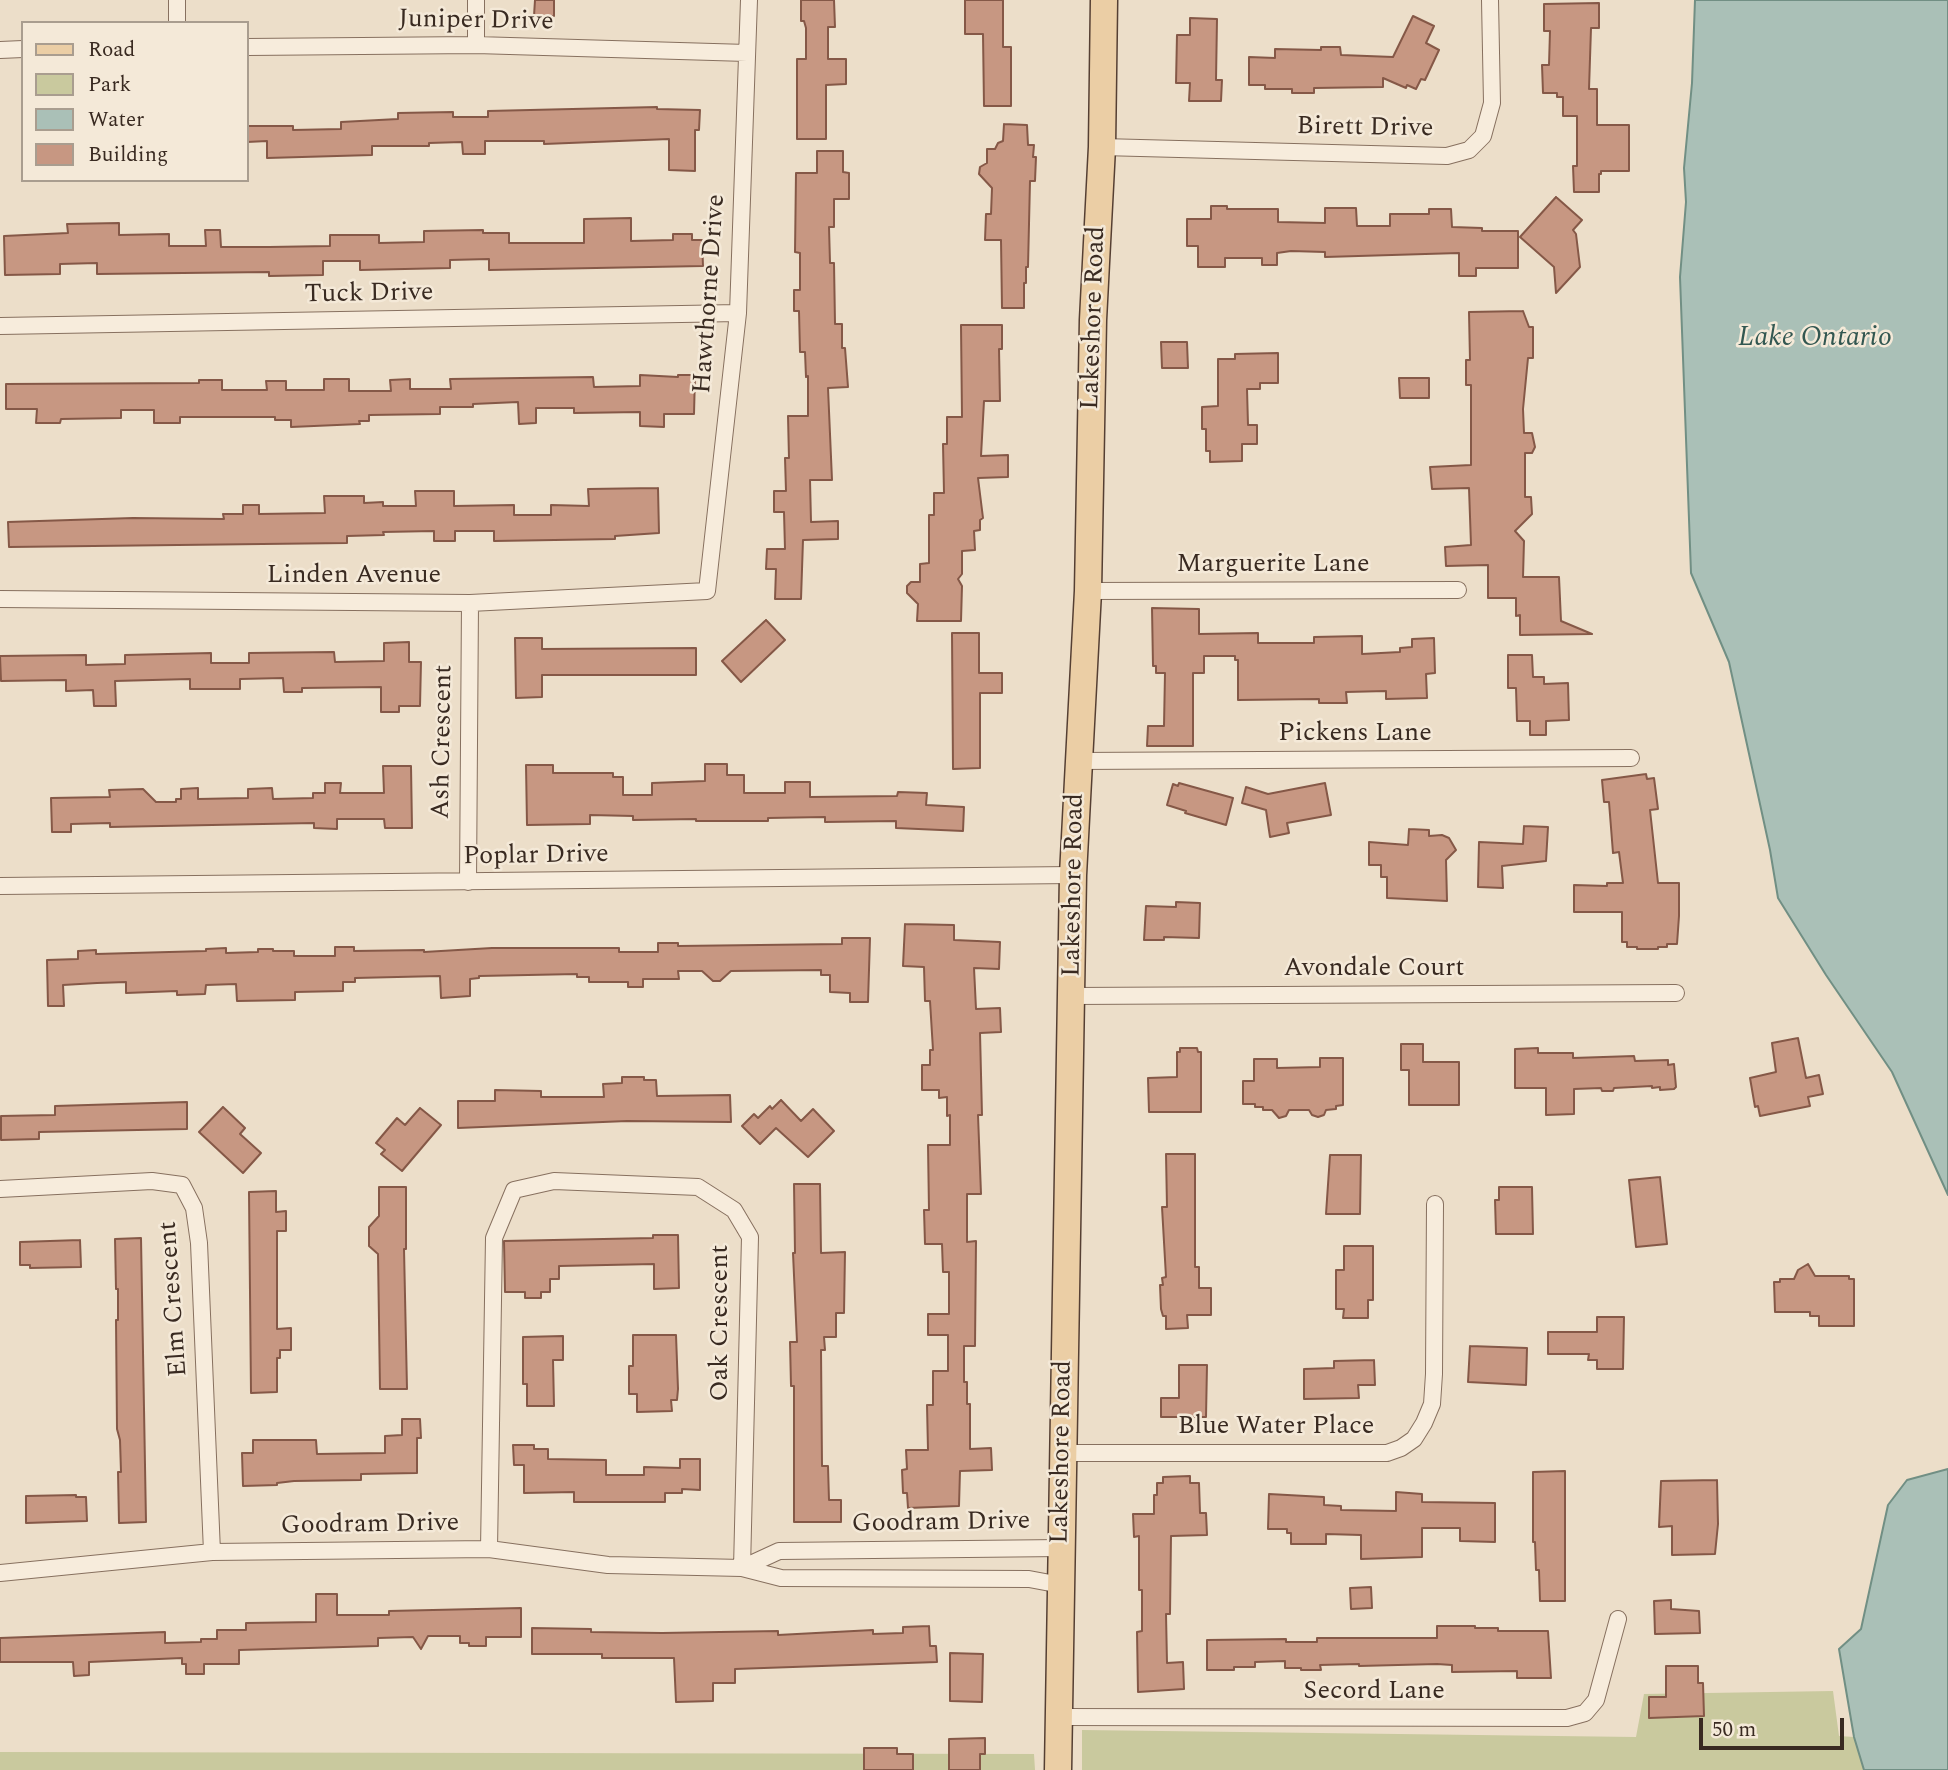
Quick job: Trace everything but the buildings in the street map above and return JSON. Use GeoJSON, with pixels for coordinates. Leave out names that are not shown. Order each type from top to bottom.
{"type":"FeatureCollection","features":[{"type":"Feature","properties":{"kind":"main road","name":"Lakeshore Road"},"geometry":{"type":"LineString","coordinates":[[1058,1770],[1073,875],[1088,591],[1093,320],[1102,147],[1104,0]]}},
{"type":"Feature","properties":{"kind":"street"},"geometry":{"type":"LineString","coordinates":[[177,0],[177,21]]}},
{"type":"Feature","properties":{"kind":"street"},"geometry":{"type":"LineString","coordinates":[[476,0],[476,46]]}},
{"type":"Feature","properties":{"kind":"street","name":"Hawthorne Drive"},"geometry":{"type":"LineString","coordinates":[[707,591],[738,313],[749,0]]}},
{"type":"Feature","properties":{"kind":"street","name":"Birett Drive"},"geometry":{"type":"LineString","coordinates":[[1102,147],[1447,156],[1469,150],[1483,136],[1492,103],[1490,0]]}},
{"type":"Feature","properties":{"kind":"street","name":"Juniper Drive"},"geometry":{"type":"LineString","coordinates":[[248,47],[476,46],[747,53]]}},
{"type":"Feature","properties":{"kind":"street"},"geometry":{"type":"LineString","coordinates":[[0,50],[21,49]]}},
{"type":"Feature","properties":{"kind":"street","name":"Tuck Drive"},"geometry":{"type":"LineString","coordinates":[[0,326],[738,313]]}},
{"type":"Feature","properties":{"kind":"street","name":"Marguerite Lane"},"geometry":{"type":"LineString","coordinates":[[1088,591],[1458,590]]}},
{"type":"Feature","properties":{"kind":"street","name":"Linden Avenue"},"geometry":{"type":"LineString","coordinates":[[0,599],[470,603],[707,591]]}},
{"type":"Feature","properties":{"kind":"street","name":"Ash Crescent"},"geometry":{"type":"LineString","coordinates":[[468,882],[470,603]]}},
{"type":"Feature","properties":{"kind":"street","name":"Pickens Lane"},"geometry":{"type":"LineString","coordinates":[[1078,761],[1631,758]]}},
{"type":"Feature","properties":{"kind":"street","name":"Poplar Drive"},"geometry":{"type":"LineString","coordinates":[[0,886],[1073,875]]}},
{"type":"Feature","properties":{"kind":"street","name":"Avondale Court"},"geometry":{"type":"LineString","coordinates":[[1072,996],[1676,993]]}},
{"type":"Feature","properties":{"kind":"street","name":"Elm Crescent"},"geometry":{"type":"LineString","coordinates":[[0,1189],[152,1181],[182,1185],[194,1208],[199,1243],[212,1552]]}},
{"type":"Feature","properties":{"kind":"street","name":"Oak Crescent"},"geometry":{"type":"LineString","coordinates":[[489,1549],[494,1238],[514,1190],[554,1181],[698,1187],[734,1210],[750,1237],[741,1568]]}},
{"type":"Feature","properties":{"kind":"street","name":"Blue Water Place"},"geometry":{"type":"LineString","coordinates":[[1063,1453],[1387,1452],[1401,1448],[1414,1439],[1432,1404],[1435,1204]]}},
{"type":"Feature","properties":{"kind":"street","name":"Goodram Drive"},"geometry":{"type":"LineString","coordinates":[[741,1568],[779,1551],[1061,1548]]}},
{"type":"Feature","properties":{"kind":"street","name":"Goodram Drive"},"geometry":{"type":"LineString","coordinates":[[0,1573],[212,1552],[489,1549],[608,1565],[741,1568],[781,1578],[1029,1579],[1061,1585]]}},
{"type":"Feature","properties":{"kind":"street","name":"Secord Lane"},"geometry":{"type":"LineString","coordinates":[[1059,1717],[1567,1718],[1585,1713],[1596,1700],[1618,1619]]}},
{"type":"Feature","properties":{"kind":"green space"},"geometry":{"type":"Polygon","coordinates":[[[1833,1691],[1839,1736],[1854,1737],[1864,1770],[1082,1770],[1082,1730],[1636,1737],[1644,1694],[1833,1691]]]}},
{"type":"Feature","properties":{"kind":"green space"},"geometry":{"type":"Polygon","coordinates":[[[0,1752],[1034,1754],[1035,1770],[0,1770],[0,1752]]]}},
{"type":"Feature","properties":{"kind":"water","name":"Lake Ontario"},"geometry":{"type":"Polygon","coordinates":[[[1695,0],[1948,0],[1948,1195],[1892,1072],[1778,898],[1729,662],[1691,573],[1680,277],[1695,0]]]}},
{"type":"Feature","properties":{"kind":"water"},"geometry":{"type":"Polygon","coordinates":[[[1948,1469],[1948,1770],[1864,1770],[1854,1737],[1839,1649],[1861,1629],[1888,1505],[1907,1480],[1948,1469]]]}}]}
